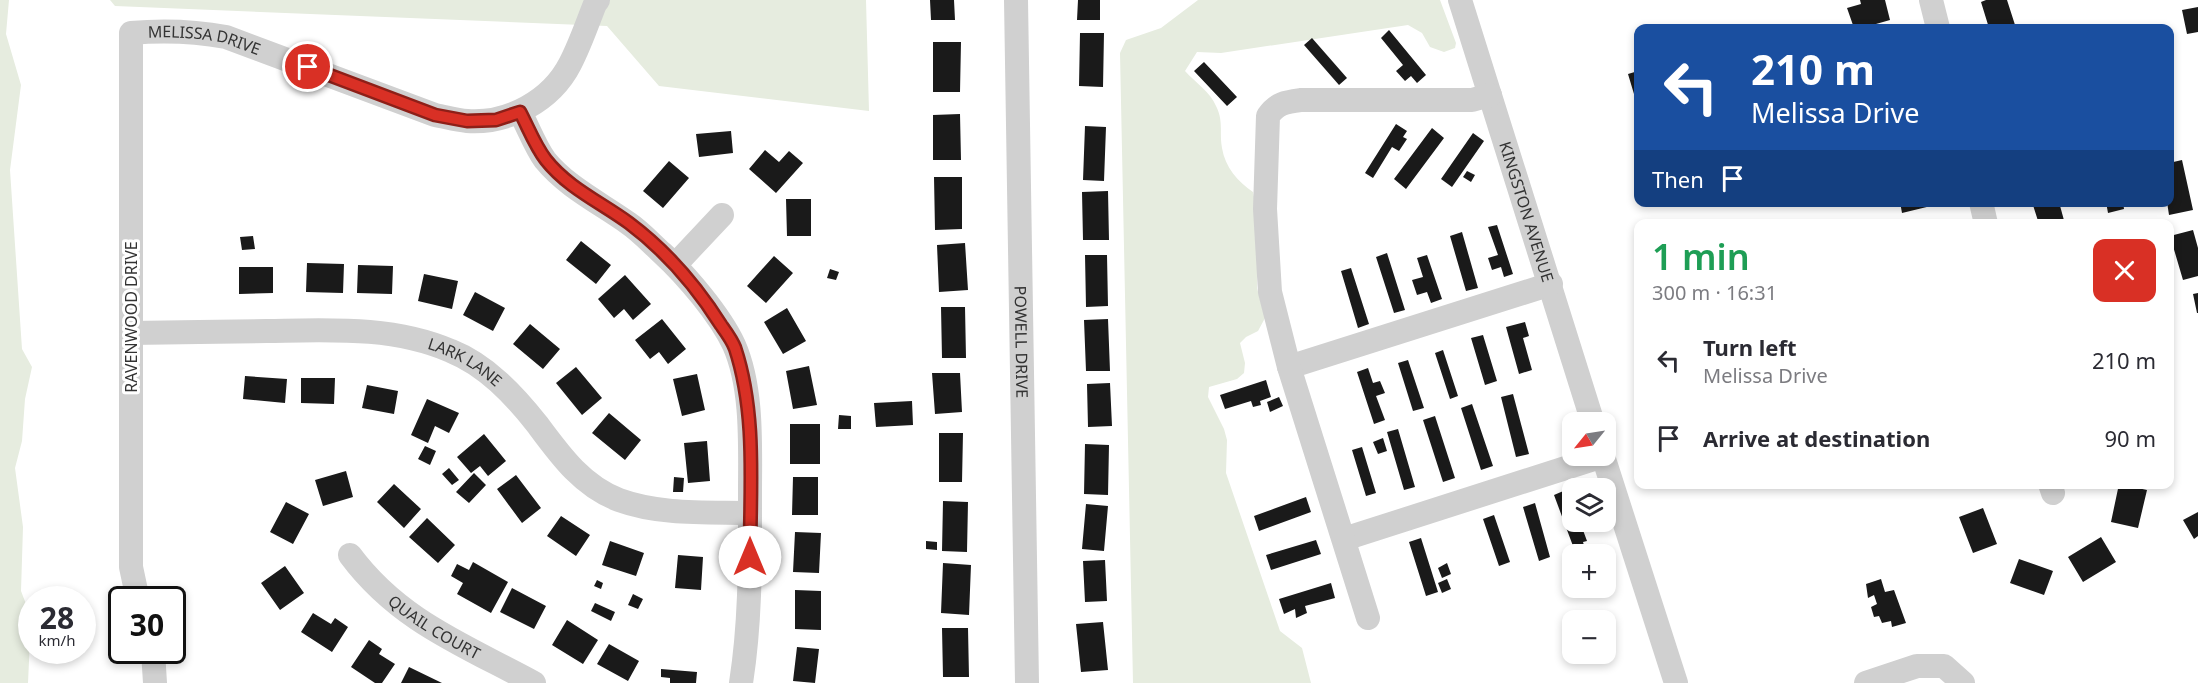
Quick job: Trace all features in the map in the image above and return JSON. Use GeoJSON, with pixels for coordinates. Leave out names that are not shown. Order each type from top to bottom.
{"type":"FeatureCollection","features":[{"type":"Feature","properties":{"kind":"street","name":"MELISSA DRIVE"},"geometry":{"type":"LineString","coordinates":[[131,33],[196,31],[226,38],[435,115],[467,121],[496,120],[520,112],[552,89],[569,66],[598,0]]}},
{"type":"Feature","properties":{"kind":"street","name":"POWELL DRIVE"},"geometry":{"type":"LineString","coordinates":[[1016,0],[1027,683]]}},
{"type":"Feature","properties":{"kind":"street","name":"KINGSTON AVENUE"},"geometry":{"type":"LineString","coordinates":[[1461,0],[1590,412]]}},
{"type":"Feature","properties":{"kind":"street"},"geometry":{"type":"LineString","coordinates":[[1931,0],[1937,24]]}},
{"type":"Feature","properties":{"kind":"street","name":"RAVENWOOD DRIVE"},"geometry":{"type":"LineString","coordinates":[[131,33],[131,567],[135,586]]}},
{"type":"Feature","properties":{"kind":"street"},"geometry":{"type":"LineString","coordinates":[[1368,618],[1290,367],[1270,292],[1267,250],[1268,116],[1274,108],[1284,102],[1301,100],[1472,100],[1490,95]]}},
{"type":"Feature","properties":{"kind":"street"},"geometry":{"type":"LineString","coordinates":[[520,112],[545,159],[556,171],[579,190],[630,224],[675,265],[715,315],[734,345],[743,377],[749,420],[751,579],[748,636],[741,683]]}},
{"type":"Feature","properties":{"kind":"street"},"geometry":{"type":"LineString","coordinates":[[675,265],[722,215]]}},
{"type":"Feature","properties":{"kind":"street"},"geometry":{"type":"LineString","coordinates":[[1290,367],[1551,284]]}},
{"type":"Feature","properties":{"kind":"street","name":"LARK LANE"},"geometry":{"type":"LineString","coordinates":[[131,333],[335,330],[395,334],[424,341],[453,351],[482,368],[507,390],[571,469],[595,488],[619,500],[651,509],[750,513]]}},
{"type":"Feature","properties":{"kind":"street"},"geometry":{"type":"LineString","coordinates":[[1344,539],[1572,466]]}},
{"type":"Feature","properties":{"kind":"street"},"geometry":{"type":"LineString","coordinates":[[1606,466],[1676,683]]}},
{"type":"Feature","properties":{"kind":"street","name":"QUAIL COURT"},"geometry":{"type":"LineString","coordinates":[[350,555],[367,578],[409,614],[437,632],[534,683]]}},
{"type":"Feature","properties":{"kind":"street"},"geometry":{"type":"LineString","coordinates":[[154,664],[155,683]]}},
{"type":"Feature","properties":{"kind":"street"},"geometry":{"type":"LineString","coordinates":[[1866,683],[1917,666],[1944,666],[1963,682]]}},
{"type":"Feature","properties":{"kind":"shaded area"},"geometry":{"type":"Polygon","coordinates":[[[0,0],[9,0],[6,34],[21,85],[10,170],[22,349],[32,367],[25,399],[22,441],[15,468],[23,527],[21,586],[18,586],[18,664],[29,664],[28,683],[0,683],[0,0]]]}},
{"type":"Feature","properties":{"kind":"shaded area"},"geometry":{"type":"Polygon","coordinates":[[[110,0],[866,0],[869,111],[659,86],[607,26],[115,6],[110,0]]]}},
{"type":"Feature","properties":{"kind":"shaded area"},"geometry":{"type":"Polygon","coordinates":[[[1198,0],[1440,0],[1456,43],[1455,48],[1444,52],[1430,47],[1422,33],[1408,25],[1221,53],[1197,52],[1185,71],[1214,101],[1220,117],[1221,142],[1229,168],[1242,184],[1253,192],[1257,213],[1257,288],[1265,318],[1258,331],[1240,343],[1245,363],[1244,373],[1237,379],[1209,387],[1208,397],[1224,429],[1227,440],[1226,473],[1280,631],[1302,648],[1311,683],[1133,683],[1120,53],[1126,40],[1161,28],[1198,0]]]}},
{"type":"Feature","properties":{"kind":"building"},"geometry":{"type":"Polygon","coordinates":[[[930,0],[954,0],[955,20],[931,20],[930,0]]]}},
{"type":"Feature","properties":{"kind":"building"},"geometry":{"type":"Polygon","coordinates":[[[1078,0],[1100,0],[1100,20],[1077,20],[1078,0]]]}},
{"type":"Feature","properties":{"kind":"building"},"geometry":{"type":"Polygon","coordinates":[[[1860,0],[1885,0],[1890,20],[1876,24],[1853,24],[1847,8],[1861,4],[1860,0]]]}},
{"type":"Feature","properties":{"kind":"building"},"geometry":{"type":"Polygon","coordinates":[[[2007,0],[2015,24],[1988,24],[1981,2],[2007,0]]]}},
{"type":"Feature","properties":{"kind":"building"},"geometry":{"type":"Polygon","coordinates":[[[2198,7],[2198,32],[2187,34],[2182,10],[2198,7]]]}},
{"type":"Feature","properties":{"kind":"building"},"geometry":{"type":"Polygon","coordinates":[[[1389,30],[1426,75],[1417,83],[1411,76],[1405,81],[1396,71],[1403,65],[1381,38],[1389,30]]]}},
{"type":"Feature","properties":{"kind":"building"},"geometry":{"type":"Polygon","coordinates":[[[1080,33],[1104,33],[1103,87],[1079,86],[1080,33]]]}},
{"type":"Feature","properties":{"kind":"building"},"geometry":{"type":"Polygon","coordinates":[[[1312,38],[1347,78],[1339,85],[1304,45],[1312,38]]]}},
{"type":"Feature","properties":{"kind":"building"},"geometry":{"type":"Polygon","coordinates":[[[933,42],[961,42],[960,92],[933,92],[933,42]]]}},
{"type":"Feature","properties":{"kind":"building"},"geometry":{"type":"Polygon","coordinates":[[[1204,62],[1237,97],[1227,106],[1194,71],[1204,62]]]}},
{"type":"Feature","properties":{"kind":"building"},"geometry":{"type":"Polygon","coordinates":[[[1634,72],[1634,94],[1628,74],[1634,72]]]}},
{"type":"Feature","properties":{"kind":"building"},"geometry":{"type":"Polygon","coordinates":[[[960,114],[961,160],[933,160],[933,115],[960,114]]]}},
{"type":"Feature","properties":{"kind":"building"},"geometry":{"type":"Polygon","coordinates":[[[1396,124],[1407,131],[1403,137],[1407,139],[1399,151],[1392,147],[1373,178],[1365,173],[1396,124]]]}},
{"type":"Feature","properties":{"kind":"building"},"geometry":{"type":"Polygon","coordinates":[[[1085,126],[1106,127],[1104,181],[1083,180],[1085,126]]]}},
{"type":"Feature","properties":{"kind":"building"},"geometry":{"type":"Polygon","coordinates":[[[1432,128],[1444,138],[1406,189],[1394,179],[1432,128]]]}},
{"type":"Feature","properties":{"kind":"building"},"geometry":{"type":"Polygon","coordinates":[[[731,131],[733,153],[699,157],[696,134],[731,131]]]}},
{"type":"Feature","properties":{"kind":"building"},"geometry":{"type":"Polygon","coordinates":[[[1473,133],[1484,141],[1452,187],[1441,179],[1473,133]]]}},
{"type":"Feature","properties":{"kind":"building"},"geometry":{"type":"Polygon","coordinates":[[[765,150],[779,162],[789,151],[803,163],[776,193],[749,169],[765,150]]]}},
{"type":"Feature","properties":{"kind":"building"},"geometry":{"type":"Polygon","coordinates":[[[2182,160],[2193,210],[2169,215],[2168,207],[2174,207],[2174,162],[2182,160]]]}},
{"type":"Feature","properties":{"kind":"building"},"geometry":{"type":"Polygon","coordinates":[[[669,161],[689,178],[663,208],[643,191],[669,161]]]}},
{"type":"Feature","properties":{"kind":"building"},"geometry":{"type":"Polygon","coordinates":[[[1467,171],[1475,175],[1471,182],[1463,177],[1467,171]]]}},
{"type":"Feature","properties":{"kind":"building"},"geometry":{"type":"Polygon","coordinates":[[[934,177],[962,177],[962,229],[935,230],[934,177]]]}},
{"type":"Feature","properties":{"kind":"building"},"geometry":{"type":"Polygon","coordinates":[[[1108,191],[1109,240],[1083,240],[1082,192],[1108,191]]]}},
{"type":"Feature","properties":{"kind":"building"},"geometry":{"type":"Polygon","coordinates":[[[786,199],[811,199],[811,236],[787,236],[786,199]]]}},
{"type":"Feature","properties":{"kind":"building"},"geometry":{"type":"Polygon","coordinates":[[[1901,207],[1927,207],[1902,213],[1901,207]]]}},
{"type":"Feature","properties":{"kind":"building"},"geometry":{"type":"Polygon","coordinates":[[[2034,207],[2060,207],[2064,219],[2037,219],[2034,207]]]}},
{"type":"Feature","properties":{"kind":"building"},"geometry":{"type":"Polygon","coordinates":[[[2107,207],[2124,207],[2124,209],[2108,213],[2107,207]]]}},
{"type":"Feature","properties":{"kind":"building"},"geometry":{"type":"Polygon","coordinates":[[[1497,225],[1513,274],[1504,277],[1501,267],[1492,270],[1488,258],[1498,255],[1488,227],[1497,225]]]}},
{"type":"Feature","properties":{"kind":"building"},"geometry":{"type":"Polygon","coordinates":[[[2193,230],[2198,248],[2198,276],[2183,280],[2174,250],[2174,235],[2193,230]]]}},
{"type":"Feature","properties":{"kind":"building"},"geometry":{"type":"Polygon","coordinates":[[[1462,232],[1478,288],[1466,291],[1450,236],[1462,232]]]}},
{"type":"Feature","properties":{"kind":"building"},"geometry":{"type":"Polygon","coordinates":[[[253,236],[255,249],[242,250],[240,237],[253,236]]]}},
{"type":"Feature","properties":{"kind":"building"},"geometry":{"type":"Polygon","coordinates":[[[581,241],[611,265],[596,284],[566,260],[581,241]]]}},
{"type":"Feature","properties":{"kind":"building"},"geometry":{"type":"Polygon","coordinates":[[[965,243],[968,290],[939,292],[937,245],[965,243]]]}},
{"type":"Feature","properties":{"kind":"building"},"geometry":{"type":"Polygon","coordinates":[[[1387,253],[1405,310],[1394,313],[1376,257],[1387,253]]]}},
{"type":"Feature","properties":{"kind":"building"},"geometry":{"type":"Polygon","coordinates":[[[1085,255],[1107,255],[1108,306],[1086,307],[1085,255]]]}},
{"type":"Feature","properties":{"kind":"building"},"geometry":{"type":"Polygon","coordinates":[[[1427,255],[1442,299],[1431,303],[1427,292],[1417,295],[1412,280],[1423,277],[1417,258],[1427,255]]]}},
{"type":"Feature","properties":{"kind":"building"},"geometry":{"type":"Polygon","coordinates":[[[774,256],[793,273],[766,303],[747,286],[774,256]]]}},
{"type":"Feature","properties":{"kind":"building"},"geometry":{"type":"Polygon","coordinates":[[[307,263],[344,264],[343,293],[306,292],[307,263]]]}},
{"type":"Feature","properties":{"kind":"building"},"geometry":{"type":"Polygon","coordinates":[[[358,265],[393,266],[392,294],[357,293],[358,265]]]}},
{"type":"Feature","properties":{"kind":"building"},"geometry":{"type":"Polygon","coordinates":[[[239,267],[273,267],[273,293],[239,294],[239,267]]]}},
{"type":"Feature","properties":{"kind":"building"},"geometry":{"type":"Polygon","coordinates":[[[1351,268],[1369,324],[1358,328],[1341,271],[1351,268]]]}},
{"type":"Feature","properties":{"kind":"building"},"geometry":{"type":"Polygon","coordinates":[[[830,269],[839,272],[836,280],[827,278],[830,269]]]}},
{"type":"Feature","properties":{"kind":"building"},"geometry":{"type":"Polygon","coordinates":[[[424,274],[458,281],[452,309],[418,301],[424,274]]]}},
{"type":"Feature","properties":{"kind":"building"},"geometry":{"type":"Polygon","coordinates":[[[625,275],[651,304],[633,320],[624,309],[614,318],[598,299],[625,275]]]}},
{"type":"Feature","properties":{"kind":"building"},"geometry":{"type":"Polygon","coordinates":[[[475,292],[505,308],[493,331],[463,315],[475,292]]]}},
{"type":"Feature","properties":{"kind":"building"},"geometry":{"type":"Polygon","coordinates":[[[2198,293],[2198,313],[2197,313],[2193,294],[2198,293]]]}},
{"type":"Feature","properties":{"kind":"building"},"geometry":{"type":"Polygon","coordinates":[[[941,307],[965,307],[966,358],[942,358],[941,307]]]}},
{"type":"Feature","properties":{"kind":"building"},"geometry":{"type":"Polygon","coordinates":[[[787,308],[806,341],[783,354],[764,322],[787,308]]]}},
{"type":"Feature","properties":{"kind":"building"},"geometry":{"type":"Polygon","coordinates":[[[662,319],[686,349],[668,364],[659,352],[650,359],[635,340],[662,319]]]}},
{"type":"Feature","properties":{"kind":"building"},"geometry":{"type":"Polygon","coordinates":[[[1108,319],[1110,371],[1086,371],[1084,320],[1108,319]]]}},
{"type":"Feature","properties":{"kind":"building"},"geometry":{"type":"Polygon","coordinates":[[[1525,322],[1529,336],[1523,338],[1532,370],[1519,374],[1506,327],[1525,322]]]}},
{"type":"Feature","properties":{"kind":"building"},"geometry":{"type":"Polygon","coordinates":[[[530,324],[560,349],[543,369],[513,344],[530,324]]]}},
{"type":"Feature","properties":{"kind":"building"},"geometry":{"type":"Polygon","coordinates":[[[1483,335],[1497,381],[1485,385],[1471,338],[1483,335]]]}},
{"type":"Feature","properties":{"kind":"building"},"geometry":{"type":"Polygon","coordinates":[[[1443,350],[1458,396],[1450,399],[1435,353],[1443,350]]]}},
{"type":"Feature","properties":{"kind":"building"},"geometry":{"type":"Polygon","coordinates":[[[1408,360],[1424,408],[1413,411],[1398,363],[1408,360]]]}},
{"type":"Feature","properties":{"kind":"building"},"geometry":{"type":"Polygon","coordinates":[[[809,366],[817,405],[793,409],[786,371],[809,366]]]}},
{"type":"Feature","properties":{"kind":"building"},"geometry":{"type":"Polygon","coordinates":[[[576,367],[602,398],[582,415],[556,383],[576,367]]]}},
{"type":"Feature","properties":{"kind":"building"},"geometry":{"type":"Polygon","coordinates":[[[1368,368],[1373,383],[1380,381],[1385,393],[1376,396],[1385,420],[1374,424],[1357,372],[1368,368]]]}},
{"type":"Feature","properties":{"kind":"building"},"geometry":{"type":"Polygon","coordinates":[[[932,373],[960,373],[962,412],[935,414],[932,373]]]}},
{"type":"Feature","properties":{"kind":"building"},"geometry":{"type":"Polygon","coordinates":[[[697,374],[705,410],[682,416],[673,379],[697,374]]]}},
{"type":"Feature","properties":{"kind":"building"},"geometry":{"type":"Polygon","coordinates":[[[245,376],[287,379],[285,403],[243,399],[245,376]]]}},
{"type":"Feature","properties":{"kind":"building"},"geometry":{"type":"Polygon","coordinates":[[[301,378],[335,378],[334,404],[301,403],[301,378]]]}},
{"type":"Feature","properties":{"kind":"building"},"geometry":{"type":"Polygon","coordinates":[[[1266,380],[1271,397],[1260,401],[1261,405],[1253,407],[1251,401],[1225,409],[1220,395],[1266,380]]]}},
{"type":"Feature","properties":{"kind":"building"},"geometry":{"type":"Polygon","coordinates":[[[1110,383],[1112,426],[1088,427],[1087,384],[1110,383]]]}},
{"type":"Feature","properties":{"kind":"building"},"geometry":{"type":"Polygon","coordinates":[[[367,385],[398,391],[394,414],[362,408],[367,385]]]}},
{"type":"Feature","properties":{"kind":"building"},"geometry":{"type":"Polygon","coordinates":[[[1513,394],[1529,454],[1516,457],[1501,397],[1513,394]]]}},
{"type":"Feature","properties":{"kind":"building"},"geometry":{"type":"Polygon","coordinates":[[[1279,397],[1283,406],[1270,412],[1267,402],[1279,397]]]}},
{"type":"Feature","properties":{"kind":"building"},"geometry":{"type":"Polygon","coordinates":[[[427,399],[459,413],[449,433],[435,426],[428,443],[411,435],[427,399]]]}},
{"type":"Feature","properties":{"kind":"building"},"geometry":{"type":"Polygon","coordinates":[[[912,401],[913,425],[876,427],[874,403],[912,401]]]}},
{"type":"Feature","properties":{"kind":"building"},"geometry":{"type":"Polygon","coordinates":[[[1472,404],[1493,466],[1481,470],[1461,408],[1472,404]]]}},
{"type":"Feature","properties":{"kind":"building"},"geometry":{"type":"Polygon","coordinates":[[[609,413],[641,440],[625,460],[592,433],[609,413]]]}},
{"type":"Feature","properties":{"kind":"building"},"geometry":{"type":"Polygon","coordinates":[[[839,415],[851,416],[851,429],[838,429],[839,415]]]}},
{"type":"Feature","properties":{"kind":"building"},"geometry":{"type":"Polygon","coordinates":[[[1435,416],[1455,478],[1443,482],[1423,420],[1435,416]]]}},
{"type":"Feature","properties":{"kind":"building"},"geometry":{"type":"Polygon","coordinates":[[[790,424],[820,424],[820,464],[790,464],[790,424]]]}},
{"type":"Feature","properties":{"kind":"building"},"geometry":{"type":"Polygon","coordinates":[[[1398,429],[1415,487],[1404,490],[1387,432],[1398,429]]]}},
{"type":"Feature","properties":{"kind":"building"},"geometry":{"type":"Polygon","coordinates":[[[939,433],[963,433],[962,482],[939,482],[939,433]]]}},
{"type":"Feature","properties":{"kind":"building"},"geometry":{"type":"Polygon","coordinates":[[[484,434],[506,461],[488,476],[480,466],[471,473],[457,457],[484,434]]]}},
{"type":"Feature","properties":{"kind":"building"},"geometry":{"type":"Polygon","coordinates":[[[1383,438],[1387,451],[1378,454],[1373,442],[1383,438]]]}},
{"type":"Feature","properties":{"kind":"building"},"geometry":{"type":"Polygon","coordinates":[[[707,441],[710,481],[688,483],[684,443],[707,441]]]}},
{"type":"Feature","properties":{"kind":"building"},"geometry":{"type":"Polygon","coordinates":[[[1085,444],[1109,445],[1108,495],[1084,494],[1085,444]]]}},
{"type":"Feature","properties":{"kind":"building"},"geometry":{"type":"Polygon","coordinates":[[[425,446],[436,451],[430,465],[418,459],[425,446]]]}},
{"type":"Feature","properties":{"kind":"building"},"geometry":{"type":"Polygon","coordinates":[[[1362,447],[1376,493],[1366,496],[1352,450],[1362,447]]]}},
{"type":"Feature","properties":{"kind":"building"},"geometry":{"type":"Polygon","coordinates":[[[449,468],[459,480],[452,485],[442,474],[449,468]]]}},
{"type":"Feature","properties":{"kind":"building"},"geometry":{"type":"Polygon","coordinates":[[[346,471],[353,497],[323,506],[315,480],[346,471]]]}},
{"type":"Feature","properties":{"kind":"building"},"geometry":{"type":"Polygon","coordinates":[[[474,473],[486,485],[469,503],[456,492],[474,473]]]}},
{"type":"Feature","properties":{"kind":"building"},"geometry":{"type":"Polygon","coordinates":[[[516,475],[541,508],[522,523],[497,489],[516,475]]]}},
{"type":"Feature","properties":{"kind":"building"},"geometry":{"type":"Polygon","coordinates":[[[674,477],[684,478],[683,492],[673,492],[674,477]]]}},
{"type":"Feature","properties":{"kind":"building"},"geometry":{"type":"Polygon","coordinates":[[[793,477],[818,477],[818,515],[792,515],[793,477]]]}},
{"type":"Feature","properties":{"kind":"building"},"geometry":{"type":"Polygon","coordinates":[[[394,484],[421,509],[404,528],[377,502],[394,484]]]}},
{"type":"Feature","properties":{"kind":"building"},"geometry":{"type":"Polygon","coordinates":[[[2118,489],[2147,490],[2138,528],[2111,522],[2118,489]]]}},
{"type":"Feature","properties":{"kind":"building"},"geometry":{"type":"Polygon","coordinates":[[[1562,492],[1562,516],[1554,495],[1562,492]]]}},
{"type":"Feature","properties":{"kind":"building"},"geometry":{"type":"Polygon","coordinates":[[[1306,497],[1311,512],[1259,531],[1254,516],[1306,497]]]}},
{"type":"Feature","properties":{"kind":"building"},"geometry":{"type":"Polygon","coordinates":[[[943,501],[968,502],[967,552],[942,551],[943,501]]]}},
{"type":"Feature","properties":{"kind":"building"},"geometry":{"type":"Polygon","coordinates":[[[286,502],[309,514],[293,544],[270,532],[286,502]]]}},
{"type":"Feature","properties":{"kind":"building"},"geometry":{"type":"Polygon","coordinates":[[[1535,503],[1550,557],[1539,561],[1523,507],[1535,503]]]}},
{"type":"Feature","properties":{"kind":"building"},"geometry":{"type":"Polygon","coordinates":[[[1086,504],[1108,506],[1104,551],[1082,549],[1086,504]]]}},
{"type":"Feature","properties":{"kind":"building"},"geometry":{"type":"Polygon","coordinates":[[[1983,508],[1997,544],[1973,553],[1959,517],[1983,508]]]}},
{"type":"Feature","properties":{"kind":"building"},"geometry":{"type":"Polygon","coordinates":[[[2198,512],[2198,536],[2194,539],[2183,520],[2198,512]]]}},
{"type":"Feature","properties":{"kind":"building"},"geometry":{"type":"Polygon","coordinates":[[[1494,515],[1510,562],[1499,566],[1483,519],[1494,515]]]}},
{"type":"Feature","properties":{"kind":"building"},"geometry":{"type":"Polygon","coordinates":[[[561,516],[590,535],[576,556],[547,536],[561,516]]]}},
{"type":"Feature","properties":{"kind":"building"},"geometry":{"type":"Polygon","coordinates":[[[427,518],[455,545],[438,563],[409,537],[427,518]]]}},
{"type":"Feature","properties":{"kind":"building"},"geometry":{"type":"Polygon","coordinates":[[[795,532],[821,533],[819,573],[793,572],[795,532]]]}},
{"type":"Feature","properties":{"kind":"building"},"geometry":{"type":"Polygon","coordinates":[[[1568,532],[1584,532],[1587,541],[1583,542],[1584,544],[1572,544],[1568,532]]]}},
{"type":"Feature","properties":{"kind":"building"},"geometry":{"type":"Polygon","coordinates":[[[2101,537],[2116,562],[2083,582],[2068,557],[2101,537]]]}},
{"type":"Feature","properties":{"kind":"building"},"geometry":{"type":"Polygon","coordinates":[[[1421,538],[1438,592],[1426,596],[1409,542],[1421,538]]]}},
{"type":"Feature","properties":{"kind":"building"},"geometry":{"type":"Polygon","coordinates":[[[1316,540],[1321,554],[1271,570],[1266,555],[1316,540]]]}},
{"type":"Feature","properties":{"kind":"building"},"geometry":{"type":"Polygon","coordinates":[[[610,541],[644,553],[636,576],[602,565],[610,541]]]}},
{"type":"Feature","properties":{"kind":"building"},"geometry":{"type":"Polygon","coordinates":[[[926,541],[937,542],[937,550],[926,549],[926,541]]]}},
{"type":"Feature","properties":{"kind":"building"},"geometry":{"type":"Polygon","coordinates":[[[678,555],[703,557],[701,590],[675,588],[678,555]]]}},
{"type":"Feature","properties":{"kind":"building"},"geometry":{"type":"Polygon","coordinates":[[[2019,559],[2053,571],[2044,595],[2010,583],[2019,559]]]}},
{"type":"Feature","properties":{"kind":"building"},"geometry":{"type":"Polygon","coordinates":[[[1105,560],[1107,601],[1085,602],[1083,561],[1105,560]]]}},
{"type":"Feature","properties":{"kind":"building"},"geometry":{"type":"Polygon","coordinates":[[[473,562],[508,582],[491,613],[457,594],[463,583],[451,576],[457,564],[469,570],[473,562]]]}},
{"type":"Feature","properties":{"kind":"building"},"geometry":{"type":"Polygon","coordinates":[[[943,563],[971,565],[969,615],[941,613],[943,563]]]}},
{"type":"Feature","properties":{"kind":"building"},"geometry":{"type":"Polygon","coordinates":[[[1447,563],[1451,574],[1442,578],[1438,568],[1447,563]]]}},
{"type":"Feature","properties":{"kind":"building"},"geometry":{"type":"Polygon","coordinates":[[[285,566],[304,593],[280,610],[261,583],[285,566]]]}},
{"type":"Feature","properties":{"kind":"building"},"geometry":{"type":"Polygon","coordinates":[[[1447,579],[1451,589],[1442,593],[1438,583],[1447,579]]]}},
{"type":"Feature","properties":{"kind":"building"},"geometry":{"type":"Polygon","coordinates":[[[1881,579],[1885,592],[1894,590],[1906,623],[1892,627],[1891,621],[1882,623],[1879,616],[1874,617],[1871,607],[1877,604],[1874,595],[1868,598],[1866,584],[1881,579]]]}},
{"type":"Feature","properties":{"kind":"building"},"geometry":{"type":"Polygon","coordinates":[[[597,580],[603,583],[601,589],[594,586],[597,580]]]}},
{"type":"Feature","properties":{"kind":"building"},"geometry":{"type":"Polygon","coordinates":[[[1331,583],[1335,598],[1305,606],[1307,613],[1296,618],[1295,609],[1284,614],[1279,599],[1331,583]]]}},
{"type":"Feature","properties":{"kind":"building"},"geometry":{"type":"Polygon","coordinates":[[[512,588],[546,606],[534,629],[500,612],[512,588]]]}},
{"type":"Feature","properties":{"kind":"building"},"geometry":{"type":"Polygon","coordinates":[[[795,590],[821,591],[821,630],[795,629],[795,590]]]}},
{"type":"Feature","properties":{"kind":"building"},"geometry":{"type":"Polygon","coordinates":[[[633,594],[643,599],[638,609],[628,605],[633,594]]]}},
{"type":"Feature","properties":{"kind":"building"},"geometry":{"type":"Polygon","coordinates":[[[595,603],[615,612],[611,621],[591,611],[595,603]]]}},
{"type":"Feature","properties":{"kind":"building"},"geometry":{"type":"Polygon","coordinates":[[[313,613],[331,624],[335,618],[348,627],[332,652],[301,632],[313,613]]]}},
{"type":"Feature","properties":{"kind":"building"},"geometry":{"type":"Polygon","coordinates":[[[567,620],[598,640],[583,664],[552,645],[567,620]]]}},
{"type":"Feature","properties":{"kind":"building"},"geometry":{"type":"Polygon","coordinates":[[[1103,622],[1108,670],[1081,672],[1076,624],[1103,622]]]}},
{"type":"Feature","properties":{"kind":"building"},"geometry":{"type":"Polygon","coordinates":[[[942,628],[968,628],[969,677],[943,677],[942,628]]]}},
{"type":"Feature","properties":{"kind":"building"},"geometry":{"type":"Polygon","coordinates":[[[369,640],[382,649],[379,654],[395,664],[382,683],[375,683],[351,667],[369,640]]]}},
{"type":"Feature","properties":{"kind":"building"},"geometry":{"type":"Polygon","coordinates":[[[609,644],[639,661],[628,681],[597,664],[609,644]]]}},
{"type":"Feature","properties":{"kind":"building"},"geometry":{"type":"Polygon","coordinates":[[[797,647],[819,649],[815,683],[793,681],[797,647]]]}},
{"type":"Feature","properties":{"kind":"building"},"geometry":{"type":"Polygon","coordinates":[[[409,667],[442,683],[401,683],[409,667]]]}},
{"type":"Feature","properties":{"kind":"building"},"geometry":{"type":"Polygon","coordinates":[[[661,669],[697,672],[696,683],[670,683],[670,678],[661,677],[661,669]]]}},
{"type":"Feature","properties":{"kind":"route"},"geometry":{"type":"LineString","coordinates":[[308,67],[435,115],[467,121],[496,120],[520,112],[545,159],[556,171],[579,190],[630,224],[675,265],[715,315],[734,345],[743,377],[749,420],[750,557]]}}]}
